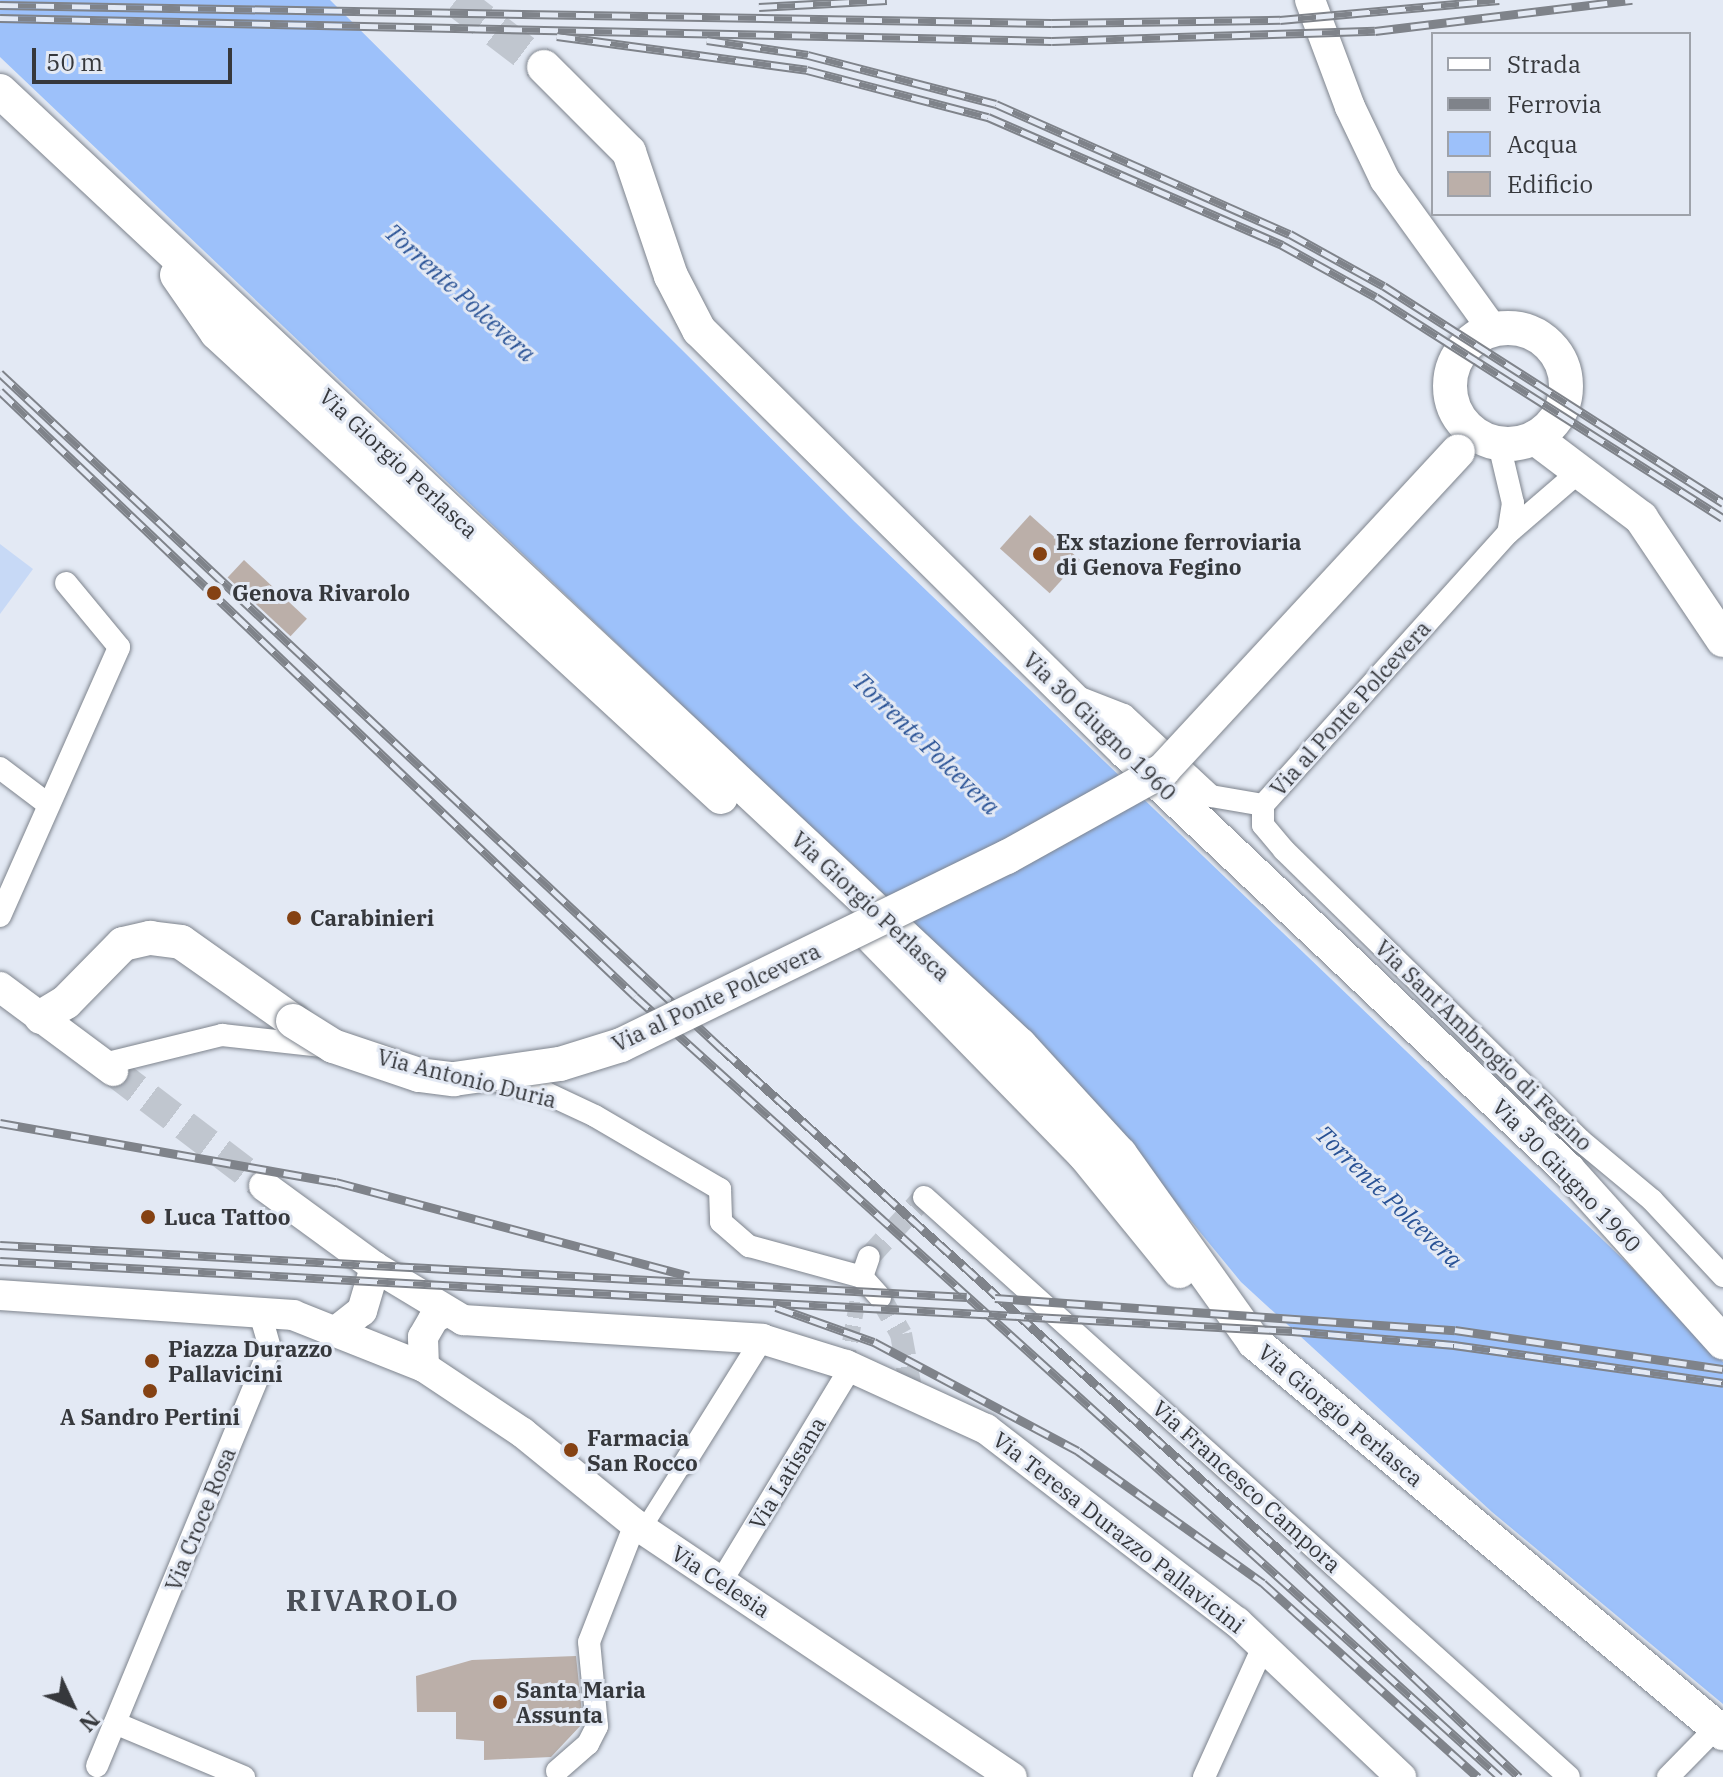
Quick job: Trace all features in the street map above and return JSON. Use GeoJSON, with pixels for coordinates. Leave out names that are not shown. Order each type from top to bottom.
{"type":"FeatureCollection","features":[{"type":"Feature","properties":{"kind":"main road"},"geometry":{"type":"LineString","coordinates":[[1310,0],[1350,107],[1385,180],[1493,330]]}},
{"type":"Feature","properties":{"kind":"main road","name":"Via 30 Giugno 1960"},"geometry":{"type":"LineString","coordinates":[[544,67],[629,152],[671,276],[699,330],[1066,694],[1568,1170],[1723,1342]]}},
{"type":"Feature","properties":{"kind":"main road","name":"Via Giorgio Perlasca"},"geometry":{"type":"LineString","coordinates":[[0,91],[1020,1045],[1120,1154],[1254,1342],[1720,1730]]}},
{"type":"Feature","properties":{"kind":"main road"},"geometry":{"type":"LineString","coordinates":[[138,219],[217,333],[863,928],[1084,1154],[1163,1255],[1254,1342]]}},
{"type":"Feature","properties":{"kind":"main road"},"geometry":{"type":"LineString","coordinates":[[1535,438],[1563,403],[1559,358],[1533,334],[1493,330],[1475,338],[1452,371],[1455,411],[1477,443],[1535,438],[1581,470],[1649,528],[1723,640]]}},
{"type":"Feature","properties":{"kind":"main road","name":"Via al Ponte Polcevera"},"geometry":{"type":"LineString","coordinates":[[16,1002],[66,1002],[123,944],[150,938],[181,942],[333,1046],[419,1075],[454,1079],[525,1071],[621,1045],[1117,800],[1163,770],[1477,443]]}},
{"type":"Feature","properties":{"kind":"main road"},"geometry":{"type":"LineString","coordinates":[[16,1002],[108,1068]]}},
{"type":"Feature","properties":{"kind":"main road"},"geometry":{"type":"LineString","coordinates":[[264,1186],[375,1267],[455,1316]]}},
{"type":"Feature","properties":{"kind":"main road"},"geometry":{"type":"LineString","coordinates":[[336,1331],[362,1311],[375,1267]]}},
{"type":"Feature","properties":{"kind":"main road"},"geometry":{"type":"LineString","coordinates":[[0,1295],[293,1315],[430,1371]]}},
{"type":"Feature","properties":{"kind":"main road"},"geometry":{"type":"LineString","coordinates":[[430,1371],[423,1337],[434,1318],[455,1316]]}},
{"type":"Feature","properties":{"kind":"main road","name":"Via Teresa Durazzo Pallavicini"},"geometry":{"type":"LineString","coordinates":[[455,1316],[762,1339],[851,1367],[986,1429],[1017,1450],[1263,1647],[1401,1777]]}},
{"type":"Feature","properties":{"kind":"main road","name":"Via Celesia"},"geometry":{"type":"LineString","coordinates":[[430,1371],[523,1433],[639,1527],[1012,1777]]}},
{"type":"Feature","properties":{"kind":"street"},"geometry":{"type":"LineString","coordinates":[[1477,443],[1513,503],[1508,533]]}},
{"type":"Feature","properties":{"kind":"street","name":"Via al Ponte Polcevera"},"geometry":{"type":"LineString","coordinates":[[1066,694],[1124,715],[1211,796],[1263,805],[1508,533],[1581,470]]}},
{"type":"Feature","properties":{"kind":"street"},"geometry":{"type":"LineString","coordinates":[[0,916],[119,647],[66,583]]}},
{"type":"Feature","properties":{"kind":"street"},"geometry":{"type":"LineString","coordinates":[[0,768],[49,805]]}},
{"type":"Feature","properties":{"kind":"street","name":"Via Sant'Ambrogio di Fegino"},"geometry":{"type":"LineString","coordinates":[[1263,805],[1263,825],[1284,850],[1580,1140],[1652,1200],[1723,1276]]}},
{"type":"Feature","properties":{"kind":"street","name":"Via Antonio Duria"},"geometry":{"type":"LineString","coordinates":[[108,1068],[222,1035],[288,1040],[546,1093],[720,1189],[721,1222],[749,1246],[867,1281]]}},
{"type":"Feature","properties":{"kind":"street","name":"Via Francesco Campora"},"geometry":{"type":"LineString","coordinates":[[924,1197],[1569,1777]]}},
{"type":"Feature","properties":{"kind":"street","name":"Via Croce Rosa"},"geometry":{"type":"LineString","coordinates":[[97,1766],[270,1348],[260,1313]]}},
{"type":"Feature","properties":{"kind":"street"},"geometry":{"type":"LineString","coordinates":[[557,1771],[588,1744],[597,1726],[589,1642],[639,1527],[684,1464],[762,1339]]}},
{"type":"Feature","properties":{"kind":"street","name":"Via Latisana"},"geometry":{"type":"LineString","coordinates":[[722,1580],[851,1367]]}},
{"type":"Feature","properties":{"kind":"street"},"geometry":{"type":"LineString","coordinates":[[1204,1777],[1263,1647]]}},
{"type":"Feature","properties":{"kind":"street"},"geometry":{"type":"LineString","coordinates":[[115,1723],[244,1777]]}},
{"type":"Feature","properties":{"kind":"street"},"geometry":{"type":"LineString","coordinates":[[1668,1777],[1720,1730]]}},
{"type":"Feature","properties":{"kind":"shaded area"},"geometry":{"type":"Polygon","coordinates":[[[0,544],[33,569],[0,614],[0,544]]]}},
{"type":"Feature","properties":{"kind":"water","name":"Torrente Polcevera"},"geometry":{"type":"Polygon","coordinates":[[[0,0],[330,0],[855,522],[1629,1265],[1723,1362],[1723,1704],[1492,1512],[1241,1282],[1072,1076],[0,57],[0,0]]]}},
{"type":"Feature","properties":{"kind":"building","name":"Ex stazione ferroviaria di Genova Fegino"},"geometry":{"type":"Polygon","coordinates":[[[1030,515],[1080,560],[1050,593],[1000,548],[1030,515]]]}},
{"type":"Feature","properties":{"kind":"building"},"geometry":{"type":"Polygon","coordinates":[[[244,560],[307,619],[291,636],[228,578],[244,560]]]}},
{"type":"Feature","properties":{"kind":"building","name":"Santa Maria Assunta"},"geometry":{"type":"Polygon","coordinates":[[[576,1656],[583,1723],[551,1757],[484,1760],[484,1741],[456,1739],[456,1712],[417,1712],[416,1676],[472,1660],[576,1656]]]}},
{"type":"Feature","properties":{"kind":"tunnel"},"geometry":{"type":"LineString","coordinates":[[456,0],[544,67]]}},
{"type":"Feature","properties":{"kind":"tunnel"},"geometry":{"type":"LineString","coordinates":[[113,1071],[264,1186]]}},
{"type":"Feature","properties":{"kind":"tunnel"},"geometry":{"type":"LineString","coordinates":[[869,1257],[924,1197]]}},
{"type":"Feature","properties":{"kind":"tunnel"},"geometry":{"type":"LineString","coordinates":[[846,1365],[859,1293]]}},
{"type":"Feature","properties":{"kind":"tunnel"},"geometry":{"type":"LineString","coordinates":[[880,1297],[901,1334],[912,1394]]}},
{"type":"Feature","properties":{"kind":"railway"},"geometry":{"type":"LineString","coordinates":[[759,7],[887,0]]}},
{"type":"Feature","properties":{"kind":"railway"},"geometry":{"type":"LineString","coordinates":[[0,5],[1052,23],[1280,20],[1499,0]]}},
{"type":"Feature","properties":{"kind":"railway"},"geometry":{"type":"LineString","coordinates":[[0,18],[1052,41],[1375,31],[1632,0]]}},
{"type":"Feature","properties":{"kind":"railway"},"geometry":{"type":"LineString","coordinates":[[557,36],[807,70],[988,117],[1282,245],[1376,297],[1723,518]]}},
{"type":"Feature","properties":{"kind":"railway"},"geometry":{"type":"LineString","coordinates":[[707,40],[808,55],[996,104],[1290,234],[1384,286],[1723,503]]}},
{"type":"Feature","properties":{"kind":"railway"},"geometry":{"type":"LineString","coordinates":[[0,373],[722,1049],[1282,1552],[1519,1777]]}},
{"type":"Feature","properties":{"kind":"railway"},"geometry":{"type":"LineString","coordinates":[[0,391],[635,996],[1500,1777]]}},
{"type":"Feature","properties":{"kind":"railway"},"geometry":{"type":"LineString","coordinates":[[0,1123],[336,1182],[689,1276]]}},
{"type":"Feature","properties":{"kind":"railway"},"geometry":{"type":"LineString","coordinates":[[0,1245],[967,1297]]}},
{"type":"Feature","properties":{"kind":"railway"},"geometry":{"type":"LineString","coordinates":[[0,1261],[1292,1331],[1454,1345],[1723,1383]]}},
{"type":"Feature","properties":{"kind":"railway"},"geometry":{"type":"LineString","coordinates":[[995,1298],[1455,1330],[1723,1369]]}},
{"type":"Feature","properties":{"kind":"railway"},"geometry":{"type":"LineString","coordinates":[[776,1307],[874,1342],[1078,1451],[1263,1583],[1478,1777]]}},
{"type":"Feature","properties":{"kind":"place","name":"Ex stazione ferroviaria di Genova Fegino"},"geometry":{"type":"Point","coordinates":[1040,554]}},
{"type":"Feature","properties":{"kind":"place","name":"Genova Rivarolo"},"geometry":{"type":"Point","coordinates":[214,593]}},
{"type":"Feature","properties":{"kind":"place","name":"Carabinieri"},"geometry":{"type":"Point","coordinates":[294,918]}},
{"type":"Feature","properties":{"kind":"place","name":"Luca Tattoo"},"geometry":{"type":"Point","coordinates":[148,1217]}},
{"type":"Feature","properties":{"kind":"place","name":"Piazza Durazzo Pallavicini"},"geometry":{"type":"Point","coordinates":[152,1361]}},
{"type":"Feature","properties":{"kind":"place","name":"A Sandro Pertini"},"geometry":{"type":"Point","coordinates":[150,1391]}},
{"type":"Feature","properties":{"kind":"place","name":"Farmacia San Rocco"},"geometry":{"type":"Point","coordinates":[571,1450]}},
{"type":"Feature","properties":{"kind":"place","name":"Santa Maria Assunta"},"geometry":{"type":"Point","coordinates":[500,1702]}},
{"type":"Feature","properties":{"kind":"district","name":"RIVAROLO"},"geometry":{"type":"Point","coordinates":[373,1600]}}]}
